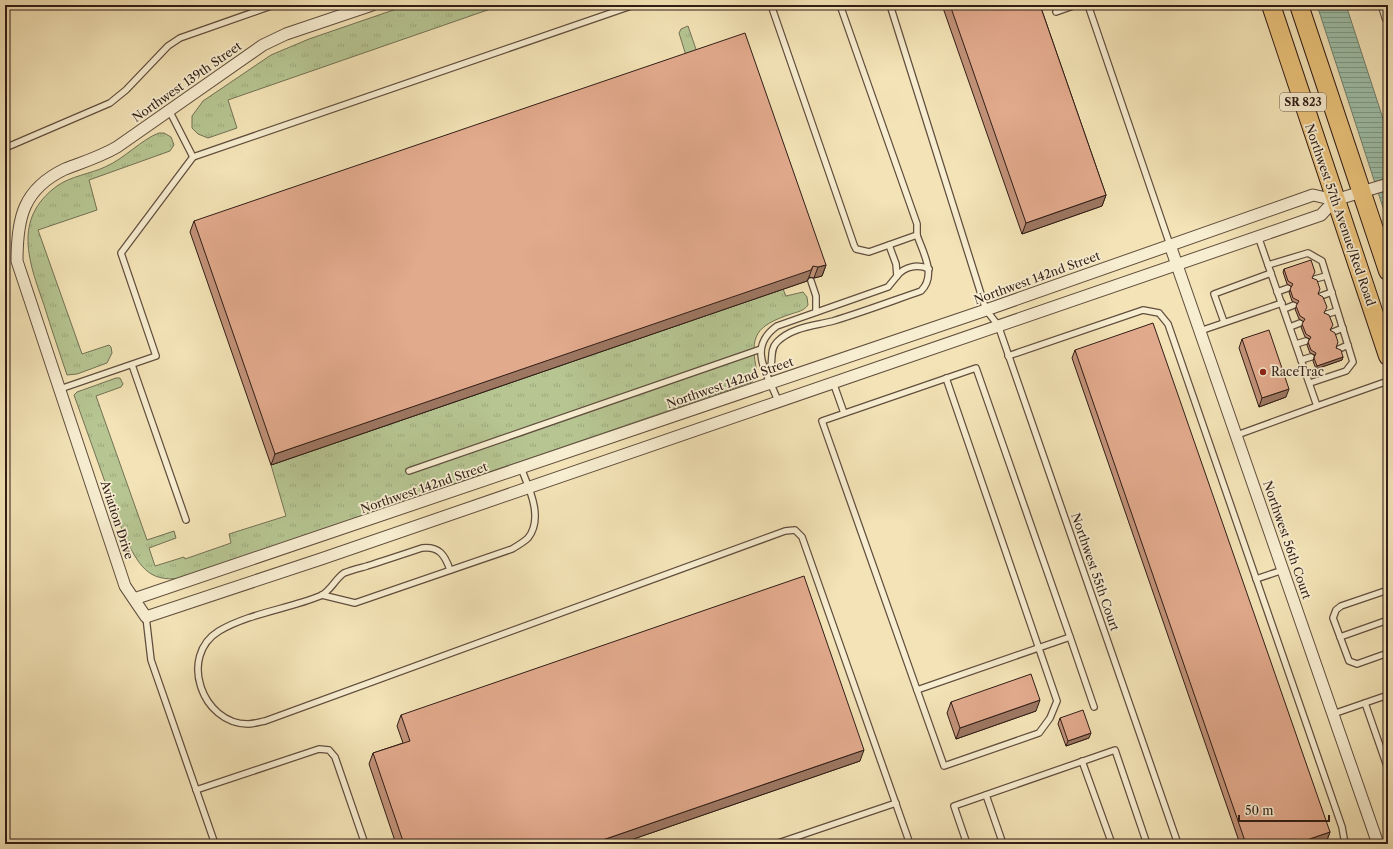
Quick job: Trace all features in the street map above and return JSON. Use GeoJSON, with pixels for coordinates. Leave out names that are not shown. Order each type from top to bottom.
{"type":"FeatureCollection","features":[{"type":"Feature","properties":{"kind":"main road","name":"Northwest 57th Avenue/Red Road"},"geometry":{"type":"LineString","coordinates":[[1271,5],[1388,356]]}},
{"type":"Feature","properties":{"kind":"main road","name":"SR 823"},"geometry":{"type":"LineString","coordinates":[[1299,5],[1366,190],[1388,272]]}},
{"type":"Feature","properties":{"kind":"street","name":"Northwest 139th Street"},"geometry":{"type":"LineString","coordinates":[[28,200],[40,185],[55,174],[106,153],[170,112],[263,45],[286,34],[372,5]]}},
{"type":"Feature","properties":{"kind":"street"},"geometry":{"type":"LineString","coordinates":[[1384,5],[1388,18]]}},
{"type":"Feature","properties":{"kind":"street","name":"Northwest 142nd Street"},"geometry":{"type":"LineString","coordinates":[[146,617],[1321,215],[1335,200],[1388,184]]}},
{"type":"Feature","properties":{"kind":"street","name":"Northwest 142nd Street"},"geometry":{"type":"LineString","coordinates":[[134,599],[521,468],[769,378],[986,310],[1313,195],[1335,200]]}},
{"type":"Feature","properties":{"kind":"street","name":"Aviation Drive"},"geometry":{"type":"LineString","coordinates":[[28,200],[20,216],[17,234],[17,261],[125,586],[146,617]]}},
{"type":"Feature","properties":{"kind":"street","name":"Northwest 56th Court"},"geometry":{"type":"LineString","coordinates":[[1170,245],[1378,844]]}},
{"type":"Feature","properties":{"kind":"lane"},"geometry":{"type":"LineString","coordinates":[[5,148],[110,102],[126,90],[168,46],[180,38],[274,5]]}},
{"type":"Feature","properties":{"kind":"lane"},"geometry":{"type":"LineString","coordinates":[[60,389],[156,356],[121,253],[193,157],[634,5]]}},
{"type":"Feature","properties":{"kind":"lane"},"geometry":{"type":"LineString","coordinates":[[771,5],[856,249],[869,252],[917,235]]}},
{"type":"Feature","properties":{"kind":"lane"},"geometry":{"type":"LineString","coordinates":[[769,378],[772,365],[771,354],[775,345],[782,338],[793,331],[833,321],[921,291],[927,285],[929,278],[929,270],[917,235],[917,224],[840,5]]}},
{"type":"Feature","properties":{"kind":"lane"},"geometry":{"type":"LineString","coordinates":[[890,5],[986,310]]}},
{"type":"Feature","properties":{"kind":"lane"},"geometry":{"type":"LineString","coordinates":[[1056,12],[1076,5]]}},
{"type":"Feature","properties":{"kind":"lane"},"geometry":{"type":"LineString","coordinates":[[1088,5],[1170,245]]}},
{"type":"Feature","properties":{"kind":"lane"},"geometry":{"type":"LineString","coordinates":[[170,112],[193,157]]}},
{"type":"Feature","properties":{"kind":"lane"},"geometry":{"type":"LineString","coordinates":[[1258,236],[1317,406]]}},
{"type":"Feature","properties":{"kind":"lane"},"geometry":{"type":"LineString","coordinates":[[889,245],[896,264],[897,276]]}},
{"type":"Feature","properties":{"kind":"lane"},"geometry":{"type":"LineString","coordinates":[[1268,266],[1308,253],[1322,261],[1353,362],[1346,371],[1310,383]]}},
{"type":"Feature","properties":{"kind":"lane"},"geometry":{"type":"LineString","coordinates":[[778,401],[763,367],[761,349],[768,332],[777,326],[888,287],[905,269],[915,266],[929,270]]}},
{"type":"Feature","properties":{"kind":"lane"},"geometry":{"type":"LineString","coordinates":[[1224,322],[1214,294],[1271,273]]}},
{"type":"Feature","properties":{"kind":"lane"},"geometry":{"type":"LineString","coordinates":[[1315,279],[1326,276]]}},
{"type":"Feature","properties":{"kind":"lane"},"geometry":{"type":"LineString","coordinates":[[811,281],[816,296],[816,312]]}},
{"type":"Feature","properties":{"kind":"lane"},"geometry":{"type":"LineString","coordinates":[[1278,292],[1288,288]]}},
{"type":"Feature","properties":{"kind":"lane"},"geometry":{"type":"LineString","coordinates":[[1321,296],[1332,292]]}},
{"type":"Feature","properties":{"kind":"lane"},"geometry":{"type":"LineString","coordinates":[[1200,331],[1224,322],[1283,306],[1294,306]]}},
{"type":"Feature","properties":{"kind":"lane","name":"Northwest 55th Court"},"geometry":{"type":"LineString","coordinates":[[986,310],[998,325],[1178,844]]}},
{"type":"Feature","properties":{"kind":"lane"},"geometry":{"type":"LineString","coordinates":[[1008,356],[1143,310],[1159,313],[1168,324],[1342,827],[1345,844]]}},
{"type":"Feature","properties":{"kind":"lane"},"geometry":{"type":"LineString","coordinates":[[1327,314],[1337,311]]}},
{"type":"Feature","properties":{"kind":"lane"},"geometry":{"type":"LineString","coordinates":[[1290,327],[1300,323]]}},
{"type":"Feature","properties":{"kind":"lane"},"geometry":{"type":"LineString","coordinates":[[1333,332],[1343,328]]}},
{"type":"Feature","properties":{"kind":"lane"},"geometry":{"type":"LineString","coordinates":[[1296,344],[1306,341]]}},
{"type":"Feature","properties":{"kind":"lane"},"geometry":{"type":"LineString","coordinates":[[1339,349],[1348,346]]}},
{"type":"Feature","properties":{"kind":"lane"},"geometry":{"type":"LineString","coordinates":[[409,471],[761,349]]}},
{"type":"Feature","properties":{"kind":"lane"},"geometry":{"type":"LineString","coordinates":[[1302,360],[1312,357]]}},
{"type":"Feature","properties":{"kind":"lane"},"geometry":{"type":"LineString","coordinates":[[132,365],[186,520]]}},
{"type":"Feature","properties":{"kind":"lane"},"geometry":{"type":"LineString","coordinates":[[946,378],[1057,701],[1050,718],[1040,733],[944,766],[822,421],[844,413],[946,378],[976,368],[1094,707]]}},
{"type":"Feature","properties":{"kind":"lane"},"geometry":{"type":"LineString","coordinates":[[1236,435],[1388,381]]}},
{"type":"Feature","properties":{"kind":"lane"},"geometry":{"type":"LineString","coordinates":[[833,382],[844,413]]}},
{"type":"Feature","properties":{"kind":"lane"},"geometry":{"type":"LineString","coordinates":[[322,595],[355,603],[512,549],[528,538],[534,525],[535,513],[521,468]]}},
{"type":"Feature","properties":{"kind":"lane"},"geometry":{"type":"LineString","coordinates":[[450,570],[446,559],[440,551],[431,547],[422,548],[344,574],[322,595],[233,625],[218,632],[206,644],[199,660],[201,690],[208,703],[218,714],[234,722],[248,724],[266,721],[785,531],[795,530],[802,538],[910,844]]}},
{"type":"Feature","properties":{"kind":"lane"},"geometry":{"type":"LineString","coordinates":[[1256,579],[1283,570]]}},
{"type":"Feature","properties":{"kind":"lane"},"geometry":{"type":"LineString","coordinates":[[1388,590],[1341,606],[1336,610],[1333,618],[1349,661],[1357,664],[1388,653]]}},
{"type":"Feature","properties":{"kind":"lane","name":"Aviation Drive"},"geometry":{"type":"LineString","coordinates":[[146,617],[151,660],[215,844]]}},
{"type":"Feature","properties":{"kind":"lane"},"geometry":{"type":"LineString","coordinates":[[1340,637],[1388,620]]}},
{"type":"Feature","properties":{"kind":"lane"},"geometry":{"type":"LineString","coordinates":[[917,690],[1070,637]]}},
{"type":"Feature","properties":{"kind":"lane"},"geometry":{"type":"LineString","coordinates":[[1333,714],[1388,695]]}},
{"type":"Feature","properties":{"kind":"lane"},"geometry":{"type":"LineString","coordinates":[[1365,702],[1388,770]]}},
{"type":"Feature","properties":{"kind":"lane"},"geometry":{"type":"LineString","coordinates":[[196,790],[312,751],[319,749],[329,750],[335,757],[365,844]]}},
{"type":"Feature","properties":{"kind":"lane"},"geometry":{"type":"LineString","coordinates":[[967,844],[954,806],[1115,750],[1147,844]]}},
{"type":"Feature","properties":{"kind":"lane"},"geometry":{"type":"LineString","coordinates":[[1082,761],[1112,844]]}},
{"type":"Feature","properties":{"kind":"lane"},"geometry":{"type":"LineString","coordinates":[[986,795],[1004,844]]}},
{"type":"Feature","properties":{"kind":"lane"},"geometry":{"type":"LineString","coordinates":[[775,844],[896,803]]}},
{"type":"Feature","properties":{"kind":"green space"},"geometry":{"type":"Polygon","coordinates":[[[408,5],[502,5],[228,100],[237,128],[208,138],[198,134],[192,128],[192,116],[203,101],[271,55],[309,39],[408,5]]]}},
{"type":"Feature","properties":{"kind":"green space"},"geometry":{"type":"Polygon","coordinates":[[[688,26],[699,58],[688,62],[679,33],[681,29],[688,26]]]}},
{"type":"Feature","properties":{"kind":"green space"},"geometry":{"type":"Polygon","coordinates":[[[159,133],[164,133],[171,137],[174,145],[170,151],[89,180],[97,210],[38,230],[82,354],[109,345],[111,347],[112,353],[107,363],[77,374],[67,375],[33,273],[28,242],[29,227],[34,212],[43,199],[57,186],[68,180],[112,163],[159,133]]]}},
{"type":"Feature","properties":{"kind":"green space"},"geometry":{"type":"Polygon","coordinates":[[[783,289],[786,296],[803,292],[807,297],[808,305],[800,311],[779,318],[770,323],[758,334],[754,349],[757,376],[752,382],[181,578],[160,578],[146,570],[135,556],[125,538],[74,395],[77,392],[116,378],[120,378],[123,384],[121,387],[96,396],[147,540],[174,531],[176,538],[149,548],[155,566],[184,557],[185,559],[231,543],[229,534],[286,516],[271,465],[783,289]]]}},
{"type":"Feature","properties":{"kind":"shaded area"},"geometry":{"type":"Polygon","coordinates":[[[1317,5],[1346,5],[1388,134],[1388,223],[1317,5]]]}},
{"type":"Feature","properties":{"kind":"building"},"geometry":{"type":"Polygon","coordinates":[[[950,5],[1040,5],[1106,195],[1026,223],[950,5]]]}},
{"type":"Feature","properties":{"kind":"building"},"geometry":{"type":"Polygon","coordinates":[[[745,33],[826,265],[818,267],[813,266],[811,270],[275,454],[194,221],[745,33]]]}},
{"type":"Feature","properties":{"kind":"building","name":"RaceTrac"},"geometry":{"type":"Polygon","coordinates":[[[1311,260],[1315,272],[1312,278],[1317,280],[1320,289],[1318,294],[1323,297],[1327,307],[1324,313],[1329,315],[1333,325],[1330,330],[1335,333],[1338,342],[1336,348],[1341,350],[1343,357],[1317,366],[1314,358],[1316,353],[1311,350],[1308,342],[1311,337],[1306,334],[1302,324],[1305,319],[1300,316],[1296,306],[1299,301],[1293,298],[1290,289],[1293,284],[1288,281],[1284,269],[1311,260]]]}},
{"type":"Feature","properties":{"kind":"building"},"geometry":{"type":"Polygon","coordinates":[[[1153,323],[1330,832],[1295,844],[1246,844],[1075,350],[1153,323]]]}},
{"type":"Feature","properties":{"kind":"building","name":"RaceTrac"},"geometry":{"type":"Polygon","coordinates":[[[1269,330],[1289,389],[1262,398],[1242,339],[1269,330]]]}},
{"type":"Feature","properties":{"kind":"building"},"geometry":{"type":"Polygon","coordinates":[[[804,576],[864,750],[591,844],[404,844],[373,753],[410,741],[401,715],[804,576]]]}},
{"type":"Feature","properties":{"kind":"building"},"geometry":{"type":"Polygon","coordinates":[[[1031,674],[1040,700],[960,728],[951,702],[1031,674]]]}},
{"type":"Feature","properties":{"kind":"building"},"geometry":{"type":"Polygon","coordinates":[[[1083,710],[1091,733],[1068,741],[1060,718],[1083,710]]]}},
{"type":"Feature","properties":{"kind":"place","name":"RaceTrac"},"geometry":{"type":"Point","coordinates":[1263,372]}}]}
